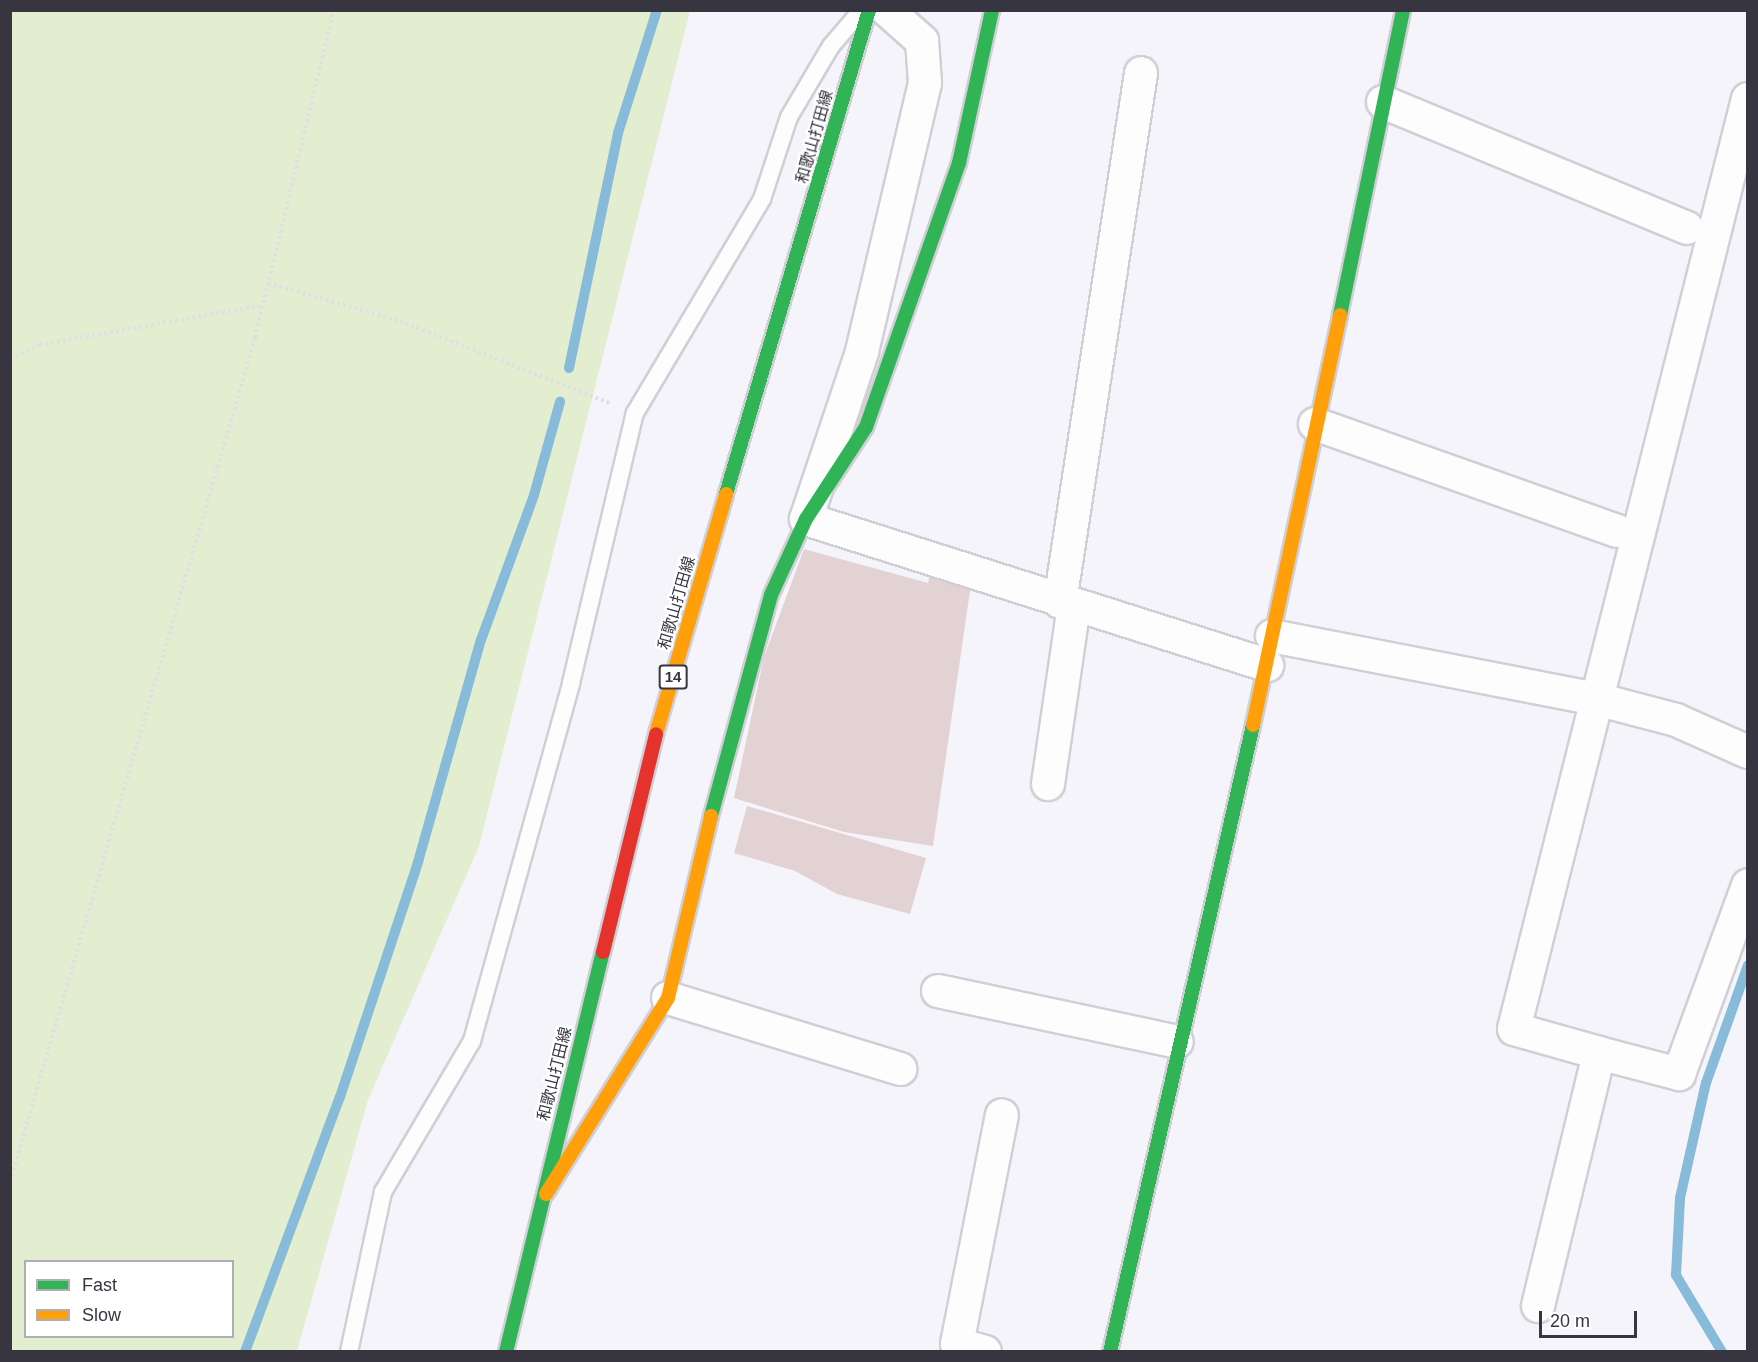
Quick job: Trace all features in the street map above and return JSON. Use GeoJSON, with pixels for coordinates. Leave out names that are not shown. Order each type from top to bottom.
{"type":"FeatureCollection","features":[{"type":"Feature","properties":{"kind":"street","name":"和歌山打田線"},"geometry":{"type":"LineString","coordinates":[[506,1352],[539,1205],[655,737],[869,10]]}},
{"type":"Feature","properties":{"kind":"street"},"geometry":{"type":"LineString","coordinates":[[539,1205],[668,998],[742,689],[771,596],[806,519],[862,352],[925,83],[922,41],[887,10]]}},
{"type":"Feature","properties":{"kind":"street"},"geometry":{"type":"LineString","coordinates":[[806,519],[866,427],[959,163],[992,10]]}},
{"type":"Feature","properties":{"kind":"street"},"geometry":{"type":"LineString","coordinates":[[1110,1352],[1177,1042],[1269,650],[1314,424],[1403,10]]}},
{"type":"Feature","properties":{"kind":"street"},"geometry":{"type":"LineString","coordinates":[[1048,784],[1067,604],[1141,73]]}},
{"type":"Feature","properties":{"kind":"street"},"geometry":{"type":"LineString","coordinates":[[1748,99],[1636,533],[1600,700],[1514,1029],[1679,1074],[1748,885]]}},
{"type":"Feature","properties":{"kind":"street"},"geometry":{"type":"LineString","coordinates":[[1383,102],[1687,228]]}},
{"type":"Feature","properties":{"kind":"street"},"geometry":{"type":"LineString","coordinates":[[1314,424],[1617,531]]}},
{"type":"Feature","properties":{"kind":"street"},"geometry":{"type":"LineString","coordinates":[[806,519],[1067,604],[1269,650],[1600,700],[1676,720],[1748,752]]}},
{"type":"Feature","properties":{"kind":"street"},"geometry":{"type":"LineString","coordinates":[[939,991],[1177,1042]]}},
{"type":"Feature","properties":{"kind":"street"},"geometry":{"type":"LineString","coordinates":[[668,998],[900,1069]]}},
{"type":"Feature","properties":{"kind":"street"},"geometry":{"type":"LineString","coordinates":[[1538,1306],[1599,1053]]}},
{"type":"Feature","properties":{"kind":"street"},"geometry":{"type":"LineString","coordinates":[[985,1352],[957,1344],[1002,1115]]}},
{"type":"Feature","properties":{"kind":"lane"},"geometry":{"type":"LineString","coordinates":[[349,1352],[383,1192],[472,1041],[571,683],[635,413],[762,199],[789,117],[831,46],[862,10]]}},
{"type":"Feature","properties":{"kind":"path"},"geometry":{"type":"LineString","coordinates":[[10,1182],[263,305],[334,10]]}},
{"type":"Feature","properties":{"kind":"path"},"geometry":{"type":"LineString","coordinates":[[268,283],[400,321],[635,413]]}},
{"type":"Feature","properties":{"kind":"path"},"geometry":{"type":"LineString","coordinates":[[10,359],[39,345],[263,305]]}},
{"type":"Feature","properties":{"kind":"green space"},"geometry":{"type":"Polygon","coordinates":[[[10,11],[690,11],[479,846],[368,1100],[297,1351],[11,1351],[10,11]]]}},
{"type":"Feature","properties":{"kind":"building"},"geometry":{"type":"Polygon","coordinates":[[[804,549],[928,583],[931,569],[971,584],[933,846],[844,832],[734,798],[764,657],[804,549]]]}},
{"type":"Feature","properties":{"kind":"building"},"geometry":{"type":"Polygon","coordinates":[[[747,806],[926,858],[910,914],[837,894],[795,871],[734,853],[747,806]]]}},
{"type":"Feature","properties":{"kind":"waterway"},"geometry":{"type":"LineString","coordinates":[[569,368],[618,133],[657,10]]}},
{"type":"Feature","properties":{"kind":"waterway"},"geometry":{"type":"LineString","coordinates":[[245,1352],[340,1097],[418,862],[481,640],[534,495],[560,402]]}},
{"type":"Feature","properties":{"kind":"waterway"},"geometry":{"type":"LineString","coordinates":[[1722,1352],[1676,1275],[1680,1198],[1706,1083],[1748,965]]}},
{"type":"Feature","properties":{"kind":"traffic: fast"},"geometry":{"type":"LineString","coordinates":[[726,494],[869,10]]}},
{"type":"Feature","properties":{"kind":"traffic: fast"},"geometry":{"type":"LineString","coordinates":[[711,816],[771,595],[806,519],[866,427],[959,163],[992,10]]}},
{"type":"Feature","properties":{"kind":"traffic: fast"},"geometry":{"type":"LineString","coordinates":[[1340,315],[1403,10]]}},
{"type":"Feature","properties":{"kind":"traffic: fast"},"geometry":{"type":"LineString","coordinates":[[1110,1352],[1253,725]]}},
{"type":"Feature","properties":{"kind":"traffic: fast"},"geometry":{"type":"LineString","coordinates":[[506,1352],[603,952]]}},
{"type":"Feature","properties":{"kind":"traffic: slow"},"geometry":{"type":"LineString","coordinates":[[1253,725],[1340,315]]}},
{"type":"Feature","properties":{"kind":"traffic: slow"},"geometry":{"type":"LineString","coordinates":[[656,734],[726,494]]}},
{"type":"Feature","properties":{"kind":"traffic: slow"},"geometry":{"type":"LineString","coordinates":[[546,1194],[668,998],[711,816]]}},
{"type":"Feature","properties":{"kind":"traffic: jam"},"geometry":{"type":"LineString","coordinates":[[603,952],[656,734]]}}]}
